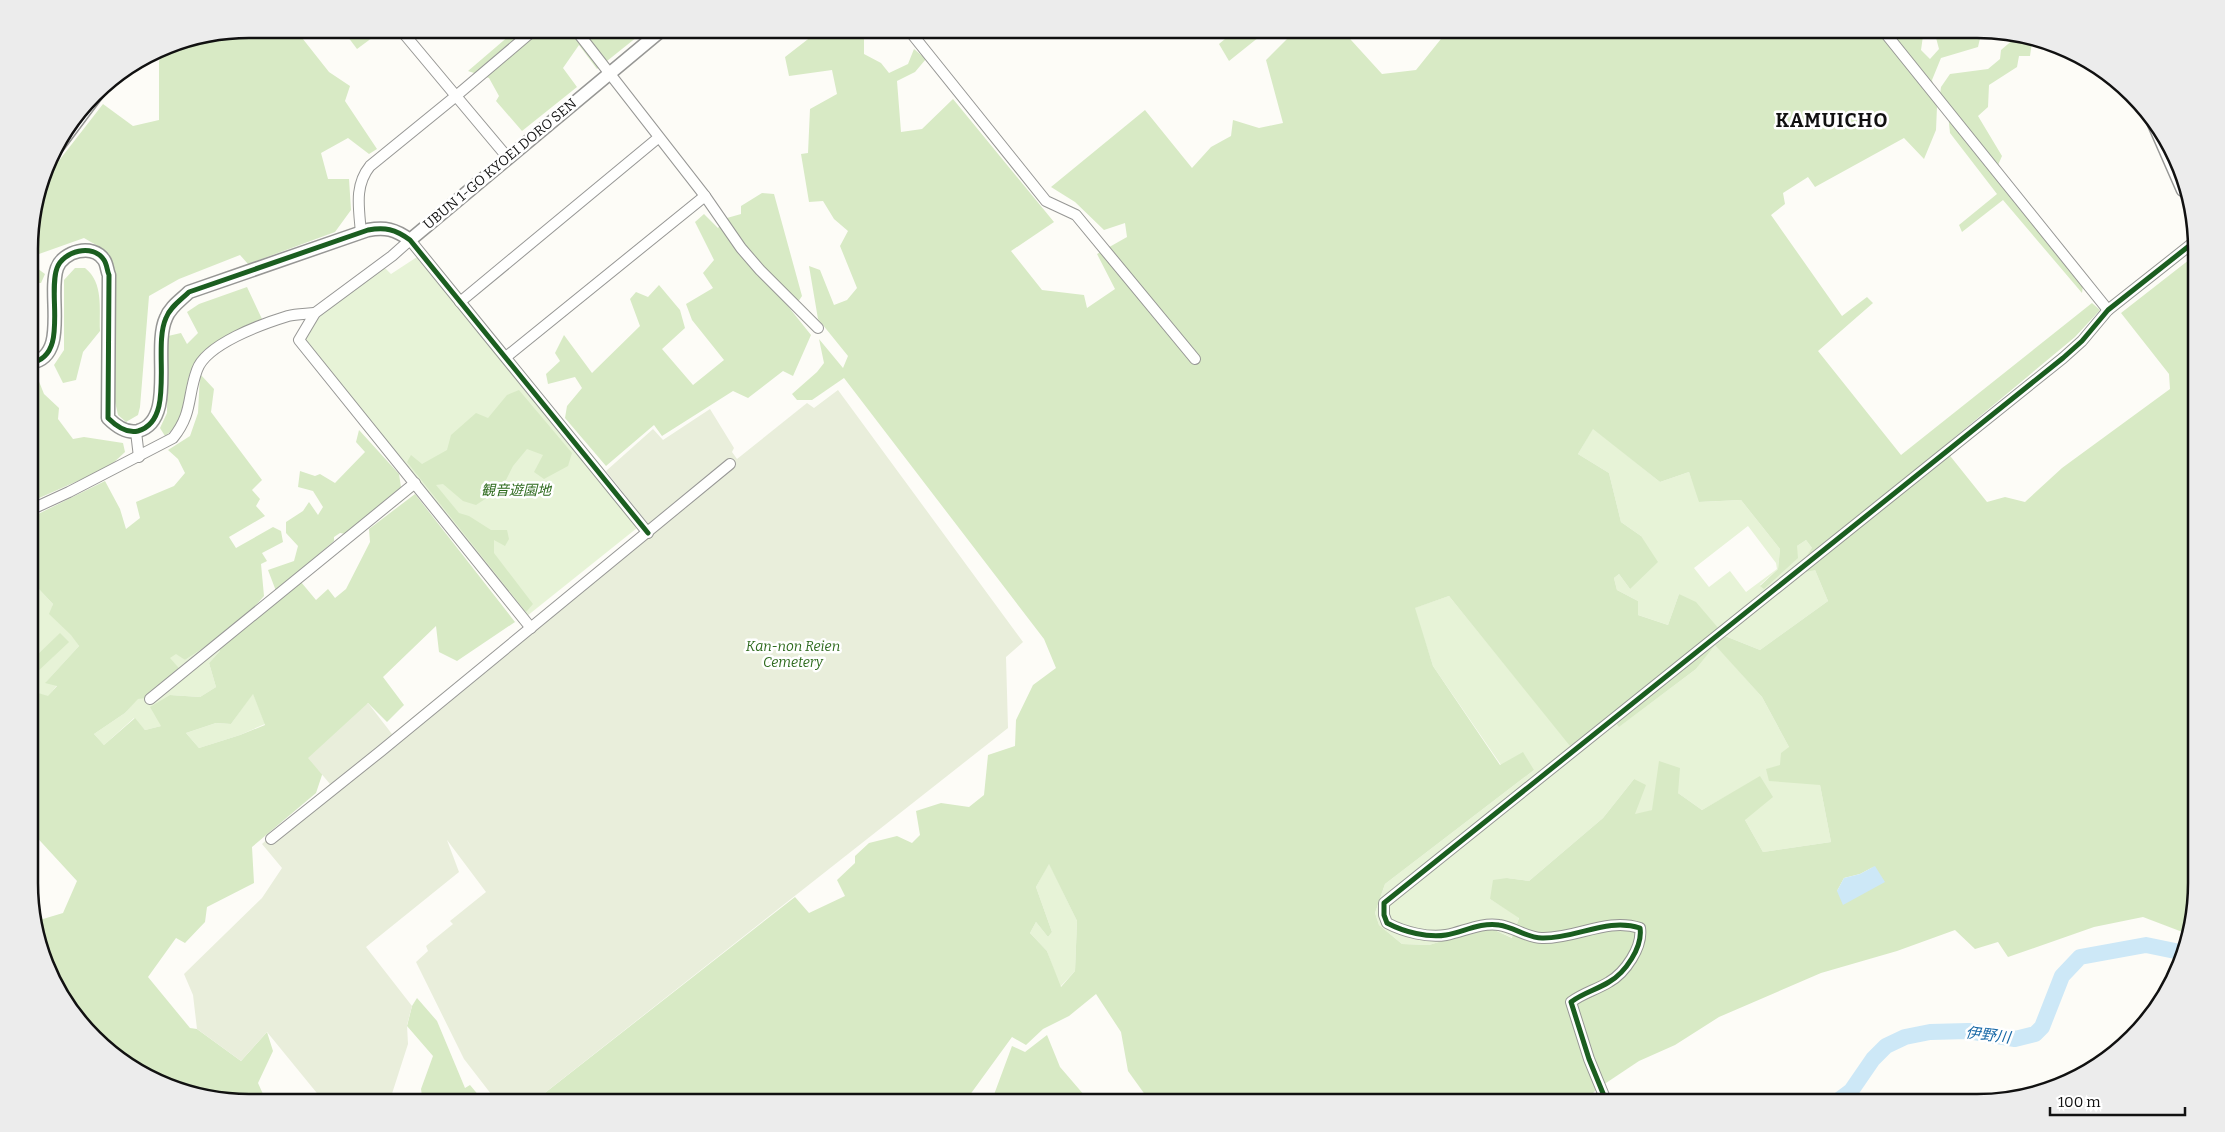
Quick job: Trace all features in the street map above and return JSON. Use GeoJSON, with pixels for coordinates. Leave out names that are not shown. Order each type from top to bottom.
{"type":"FeatureCollection","features":[{"type":"Feature","properties":{"kind":"street"},"geometry":{"type":"LineString","coordinates":[[408,38],[508,158]]}},
{"type":"Feature","properties":{"kind":"street"},"geometry":{"type":"LineString","coordinates":[[361,233],[358,188],[361,176],[370,166],[524,38]]}},
{"type":"Feature","properties":{"kind":"street"},"geometry":{"type":"LineString","coordinates":[[582,38],[760,270],[818,328]]}},
{"type":"Feature","properties":{"kind":"street","name":"UBUN 1-GO KYOEI DORO SEN"},"geometry":{"type":"LineString","coordinates":[[136,432],[149,427],[156,419],[160,406],[162,333],[166,318],[172,308],[189,292],[361,233],[384,227],[398,231],[410,240],[652,38]]}},
{"type":"Feature","properties":{"kind":"street"},"geometry":{"type":"LineString","coordinates":[[915,38],[1046,201],[1076,215],[1195,359]]}},
{"type":"Feature","properties":{"kind":"street"},"geometry":{"type":"LineString","coordinates":[[1889,38],[2037,218],[2108,310]]}},
{"type":"Feature","properties":{"kind":"street"},"geometry":{"type":"LineString","coordinates":[[460,302],[658,138]]}},
{"type":"Feature","properties":{"kind":"street"},"geometry":{"type":"LineString","coordinates":[[506,358],[705,196]]}},
{"type":"Feature","properties":{"kind":"street"},"geometry":{"type":"LineString","coordinates":[[531,628],[300,340],[314,313],[392,256],[410,240],[648,533]]}},
{"type":"Feature","properties":{"kind":"street"},"geometry":{"type":"LineString","coordinates":[[1604,1094],[1572,1002],[1580,996],[1611,982],[1620,973],[1638,945],[1641,937],[1640,928],[1627,923],[1565,936],[1542,938],[1498,924],[1473,927],[1445,935],[1410,932],[1388,923],[1384,915],[1384,903],[2063,358],[2082,341],[2108,310],[2188,247]]}},
{"type":"Feature","properties":{"kind":"street"},"geometry":{"type":"LineString","coordinates":[[38,362],[48,353],[53,336],[56,269],[64,258],[72,253],[84,250],[95,253],[104,260],[109,275],[108,418],[117,427],[136,432],[139,457]]}},
{"type":"Feature","properties":{"kind":"street"},"geometry":{"type":"LineString","coordinates":[[38,506],[139,457],[173,438],[184,424],[196,370],[202,358],[219,344],[289,316],[314,313]]}},
{"type":"Feature","properties":{"kind":"street"},"geometry":{"type":"LineString","coordinates":[[271,839],[648,533],[730,464]]}},
{"type":"Feature","properties":{"kind":"street"},"geometry":{"type":"LineString","coordinates":[[150,699],[414,484]]}},
{"type":"Feature","properties":{"kind":"green space"},"geometry":{"type":"Polygon","coordinates":[[[302,38],[329,72],[350,86],[345,101],[377,149],[369,154],[348,138],[321,153],[328,179],[349,179],[351,210],[335,232],[248,264],[240,255],[179,279],[149,296],[140,407],[138,415],[126,422],[118,415],[113,393],[113,264],[103,249],[84,238],[39,254],[38,256],[39,221],[45,194],[55,166],[103,104],[133,126],[159,120],[159,61],[161,57],[181,49],[221,39],[302,38]]]}},
{"type":"Feature","properties":{"kind":"green space"},"geometry":{"type":"Polygon","coordinates":[[[349,38],[372,38],[357,49],[349,38]]]}},
{"type":"Feature","properties":{"kind":"green space"},"geometry":{"type":"Polygon","coordinates":[[[506,38],[636,38],[597,69],[579,45],[563,68],[577,87],[522,131],[496,101],[499,96],[489,78],[468,71],[506,38]]]}},
{"type":"Feature","properties":{"kind":"green space"},"geometry":{"type":"Polygon","coordinates":[[[809,38],[864,38],[864,54],[881,63],[889,73],[908,64],[914,49],[926,59],[915,72],[897,81],[901,132],[922,129],[953,99],[1054,222],[1011,251],[1042,290],[1084,295],[1087,308],[1115,289],[1097,254],[1127,237],[1125,223],[1104,230],[1075,202],[1051,187],[1145,110],[1192,168],[1211,147],[1231,136],[1233,120],[1259,128],[1283,123],[1266,60],[1290,38],[1349,38],[1382,74],[1416,70],[1442,38],[1923,38],[1921,50],[1930,59],[1939,49],[1936,38],[1980,38],[1978,47],[1941,58],[1932,80],[1937,107],[1936,130],[1924,159],[1904,138],[1815,187],[1808,177],[1783,193],[1785,204],[1771,215],[1842,316],[1867,297],[1873,303],[1818,351],[1901,455],[2092,303],[2100,310],[2075,337],[1943,447],[1987,502],[2005,497],[2025,502],[2062,468],[2170,389],[2169,374],[2121,313],[2188,261],[2188,883],[2186,911],[2181,932],[2143,917],[2094,927],[2008,957],[1998,942],[1975,949],[1955,930],[1897,951],[1821,973],[1719,1017],[1675,1045],[1639,1061],[1592,1094],[1145,1094],[1128,1071],[1121,1032],[1096,994],[1069,1016],[1043,1029],[1026,1045],[1012,1037],[971,1094],[543,1094],[795,897],[809,913],[845,896],[837,880],[855,863],[855,856],[869,843],[897,836],[912,843],[920,835],[916,811],[941,803],[969,807],[984,795],[988,755],[1015,746],[1016,720],[1033,685],[1056,668],[1044,639],[844,378],[812,400],[797,400],[792,394],[817,372],[824,363],[819,339],[843,368],[848,356],[818,319],[809,266],[820,270],[834,305],[847,300],[857,288],[840,246],[848,231],[834,219],[823,201],[809,202],[801,154],[808,153],[810,109],[837,94],[832,70],[789,76],[785,57],[809,38]],[[1593,429],[1578,454],[1609,473],[1621,522],[1641,536],[1658,562],[1630,589],[1619,574],[1614,578],[1617,590],[1638,601],[1638,615],[1668,625],[1679,594],[1696,602],[1725,636],[1760,650],[1828,601],[1815,570],[1805,572],[1800,566],[1812,548],[1806,540],[1797,546],[1798,558],[1764,589],[1760,586],[1778,569],[1780,549],[1741,500],[1699,502],[1689,472],[1660,482],[1593,429]],[[1449,596],[1415,608],[1433,666],[1500,765],[1523,752],[1534,770],[1385,884],[1375,913],[1379,925],[1402,944],[1429,945],[1488,927],[1512,938],[1519,918],[1490,899],[1493,880],[1507,878],[1529,881],[1603,818],[1634,779],[1646,785],[1635,814],[1652,810],[1659,761],[1680,768],[1678,793],[1702,810],[1760,776],[1773,797],[1745,820],[1763,852],[1831,842],[1820,785],[1769,781],[1766,769],[1780,765],[1781,753],[1789,747],[1762,697],[1715,645],[1696,669],[1619,727],[1609,715],[1570,746],[1449,596]],[[1049,864],[1036,887],[1052,932],[1048,937],[1036,922],[1030,933],[1047,951],[1061,987],[1075,971],[1077,921],[1049,864]],[[1875,866],[1860,874],[1844,878],[1837,891],[1875,866]]]}},
{"type":"Feature","properties":{"kind":"green space"},"geometry":{"type":"Polygon","coordinates":[[[1226,38],[1258,38],[1229,61],[1219,44],[1226,38]]]}},
{"type":"Feature","properties":{"kind":"green space"},"geometry":{"type":"Polygon","coordinates":[[[2012,41],[2032,45],[2030,56],[2019,56],[2017,67],[1989,85],[1988,107],[1978,116],[2002,156],[1995,172],[2083,286],[2082,293],[2003,200],[1962,232],[1959,225],[1997,194],[1950,133],[1948,114],[1939,102],[1941,87],[1950,74],[1988,69],[2000,59],[2001,50],[2012,41]]]}},
{"type":"Feature","properties":{"kind":"green space"},"geometry":{"type":"Polygon","coordinates":[[[762,193],[774,194],[802,296],[798,302],[775,290],[811,335],[793,376],[783,371],[748,398],[733,391],[662,436],[654,425],[606,466],[565,418],[567,406],[582,388],[575,377],[548,384],[546,374],[560,361],[555,353],[564,335],[592,373],[640,326],[630,299],[636,292],[648,297],[659,285],[680,310],[685,328],[662,349],[693,385],[724,360],[692,320],[686,304],[713,288],[703,273],[714,260],[695,222],[704,214],[718,228],[727,218],[741,214],[741,206],[762,193]]]}},
{"type":"Feature","properties":{"kind":"green space","name":"観音遊園地"},"geometry":{"type":"Polygon","coordinates":[[[417,257],[637,528],[527,616],[304,339],[318,315],[384,267],[391,274],[417,257]]]}},
{"type":"Feature","properties":{"kind":"green space"},"geometry":{"type":"Polygon","coordinates":[[[75,268],[85,268],[95,281],[100,305],[100,331],[83,352],[76,380],[63,383],[54,365],[64,350],[64,280],[75,268]]]}},
{"type":"Feature","properties":{"kind":"green space"},"geometry":{"type":"Polygon","coordinates":[[[38,269],[45,274],[41,283],[38,283],[38,269]]]}},
{"type":"Feature","properties":{"kind":"green space"},"geometry":{"type":"Polygon","coordinates":[[[247,287],[262,319],[216,342],[200,355],[190,373],[179,420],[165,436],[160,428],[167,413],[168,336],[181,333],[187,344],[198,333],[187,312],[199,304],[247,287]]]}},
{"type":"Feature","properties":{"kind":"green space"},"geometry":{"type":"Polygon","coordinates":[[[200,374],[214,389],[211,412],[262,480],[252,490],[260,499],[256,506],[265,516],[229,537],[236,548],[273,527],[281,531],[283,542],[262,553],[267,561],[261,564],[264,596],[251,611],[301,582],[316,600],[328,589],[335,598],[346,589],[370,542],[369,529],[415,494],[515,622],[457,661],[439,652],[436,626],[383,677],[404,705],[387,722],[368,703],[322,775],[316,793],[252,847],[254,883],[207,907],[205,922],[185,943],[176,938],[148,977],[190,1028],[197,1029],[241,1061],[267,1032],[273,1051],[258,1083],[263,1094],[221,1093],[194,1087],[155,1073],[120,1051],[99,1033],[73,1001],[59,977],[49,951],[41,920],[63,913],[77,881],[38,839],[38,693],[48,696],[57,686],[45,683],[79,646],[71,635],[49,614],[53,604],[38,588],[38,514],[105,481],[120,509],[126,529],[140,518],[136,502],[174,486],[185,473],[178,459],[168,450],[190,436],[198,413],[200,374]],[[211,643],[185,660],[176,654],[170,658],[179,668],[146,698],[138,699],[125,713],[94,734],[104,745],[135,718],[145,730],[161,726],[150,707],[170,695],[200,697],[216,687],[209,663],[220,651],[211,643]],[[253,694],[231,724],[216,723],[186,733],[199,748],[265,725],[253,694]]]}},
{"type":"Feature","properties":{"kind":"green space"},"geometry":{"type":"Polygon","coordinates":[[[38,379],[44,394],[59,408],[58,419],[73,439],[84,437],[123,443],[125,452],[109,467],[38,499],[38,379]]]}},
{"type":"Feature","properties":{"kind":"green space"},"geometry":{"type":"Polygon","coordinates":[[[519,390],[572,453],[568,466],[544,479],[534,472],[543,455],[527,449],[513,466],[502,488],[476,505],[463,501],[443,484],[436,485],[459,513],[469,516],[491,530],[507,530],[509,539],[505,546],[494,540],[494,553],[533,604],[526,612],[407,462],[411,455],[422,464],[447,450],[451,435],[476,413],[488,418],[507,395],[519,390]]]}},
{"type":"Feature","properties":{"kind":"green space","name":"Kan-non Reien Cemetery"},"geometry":{"type":"Polygon","coordinates":[[[838,390],[1023,642],[1006,657],[1008,728],[543,1094],[491,1094],[464,1059],[416,962],[428,951],[426,946],[453,924],[450,921],[486,892],[447,840],[459,872],[366,947],[412,1006],[407,1025],[408,1044],[392,1094],[318,1094],[267,1032],[241,1061],[197,1029],[193,995],[184,974],[262,898],[282,868],[262,844],[330,784],[308,758],[368,703],[392,734],[649,525],[606,471],[653,429],[663,440],[710,409],[734,448],[732,452],[737,459],[807,403],[814,408],[838,390]]]}},
{"type":"Feature","properties":{"kind":"green space"},"geometry":{"type":"Polygon","coordinates":[[[1593,428],[1660,482],[1689,472],[1700,502],[1741,500],[1780,549],[1778,569],[1760,585],[1764,588],[1797,546],[1806,540],[1812,548],[1815,570],[1828,601],[1760,650],[1725,636],[1679,594],[1668,625],[1638,615],[1638,601],[1617,590],[1614,578],[1619,574],[1630,589],[1641,536],[1621,522],[1609,473],[1578,454],[1593,428]],[[1748,526],[1694,568],[1709,587],[1730,571],[1746,592],[1777,569],[1776,563],[1748,526]]]}},
{"type":"Feature","properties":{"kind":"green space"},"geometry":{"type":"Polygon","coordinates":[[[359,430],[399,474],[401,487],[346,534],[340,533],[334,537],[334,541],[276,591],[268,570],[294,561],[298,546],[286,533],[286,522],[303,511],[309,502],[318,515],[323,507],[313,491],[298,487],[300,471],[315,476],[320,474],[335,483],[365,452],[356,442],[359,430]]]}},
{"type":"Feature","properties":{"kind":"green space"},"geometry":{"type":"Polygon","coordinates":[[[38,588],[53,604],[50,614],[72,635],[79,646],[46,682],[57,685],[48,697],[38,693],[38,588]]]}},
{"type":"Feature","properties":{"kind":"green space"},"geometry":{"type":"Polygon","coordinates":[[[1449,596],[1570,745],[1609,715],[1620,726],[1696,669],[1715,644],[1762,697],[1789,747],[1820,785],[1831,842],[1763,852],[1745,820],[1760,777],[1702,810],[1678,793],[1653,810],[1635,815],[1634,779],[1603,818],[1529,881],[1507,878],[1490,899],[1519,917],[1513,938],[1488,927],[1429,945],[1402,944],[1379,925],[1375,913],[1385,884],[1534,770],[1501,765],[1433,666],[1414,608],[1449,596]]]}},
{"type":"Feature","properties":{"kind":"green space"},"geometry":{"type":"Polygon","coordinates":[[[60,633],[69,642],[38,671],[38,654],[60,633]]]}},
{"type":"Feature","properties":{"kind":"green space"},"geometry":{"type":"Polygon","coordinates":[[[211,643],[220,651],[209,663],[216,687],[200,697],[170,695],[161,726],[145,730],[134,718],[104,745],[94,734],[125,713],[138,698],[154,691],[179,668],[169,658],[176,653],[185,660],[211,643]]]}},
{"type":"Feature","properties":{"kind":"green space"},"geometry":{"type":"Polygon","coordinates":[[[253,693],[265,724],[240,735],[199,748],[186,733],[216,723],[231,724],[253,693]]]}},
{"type":"Feature","properties":{"kind":"green space"},"geometry":{"type":"Polygon","coordinates":[[[1049,863],[1077,921],[1075,971],[1060,987],[1047,951],[1030,933],[1036,922],[1048,937],[1052,932],[1036,887],[1049,863]]]}},
{"type":"Feature","properties":{"kind":"green space"},"geometry":{"type":"Polygon","coordinates":[[[417,998],[437,1021],[465,1088],[470,1085],[478,1094],[422,1094],[421,1089],[433,1056],[407,1026],[412,1006],[417,998]]]}},
{"type":"Feature","properties":{"kind":"green space"},"geometry":{"type":"Polygon","coordinates":[[[1047,1035],[1060,1067],[1083,1094],[994,1094],[1012,1046],[1025,1052],[1047,1035]]]}},
{"type":"Feature","properties":{"kind":"water"},"geometry":{"type":"Polygon","coordinates":[[[1875,866],[1885,882],[1843,905],[1837,891],[1844,878],[1860,874],[1875,866]]]}},
{"type":"Feature","properties":{"kind":"waterway","name":"伊野川"},"geometry":{"type":"LineString","coordinates":[[1847,1094],[1873,1059],[1886,1046],[1905,1037],[1930,1032],[1968,1031],[2015,1039],[2035,1034],[2042,1027],[2062,976],[2080,957],[2146,945],[2176,951]]}},
{"type":"Feature","properties":{"kind":"cycle path"},"geometry":{"type":"LineString","coordinates":[[38,360],[50,349],[53,337],[55,323],[55,280],[60,262],[65,257],[79,251],[93,252],[99,255],[105,262],[109,275],[108,418],[125,430],[138,431],[150,424],[157,413],[161,382],[162,331],[166,318],[173,307],[189,292],[368,230],[390,230],[400,233],[410,240],[648,533]]}},
{"type":"Feature","properties":{"kind":"cycle path"},"geometry":{"type":"LineString","coordinates":[[1603,1094],[1589,1059],[1571,1002],[1609,982],[1627,966],[1639,943],[1640,928],[1616,925],[1555,937],[1536,938],[1505,926],[1492,924],[1446,935],[1432,936],[1408,932],[1387,923],[1384,915],[1384,903],[2063,358],[2082,341],[2108,310],[2188,247]]}},
{"type":"Feature","properties":{"kind":"district","name":"KAMUICHO"},"geometry":{"type":"Point","coordinates":[1832,120]}}]}
